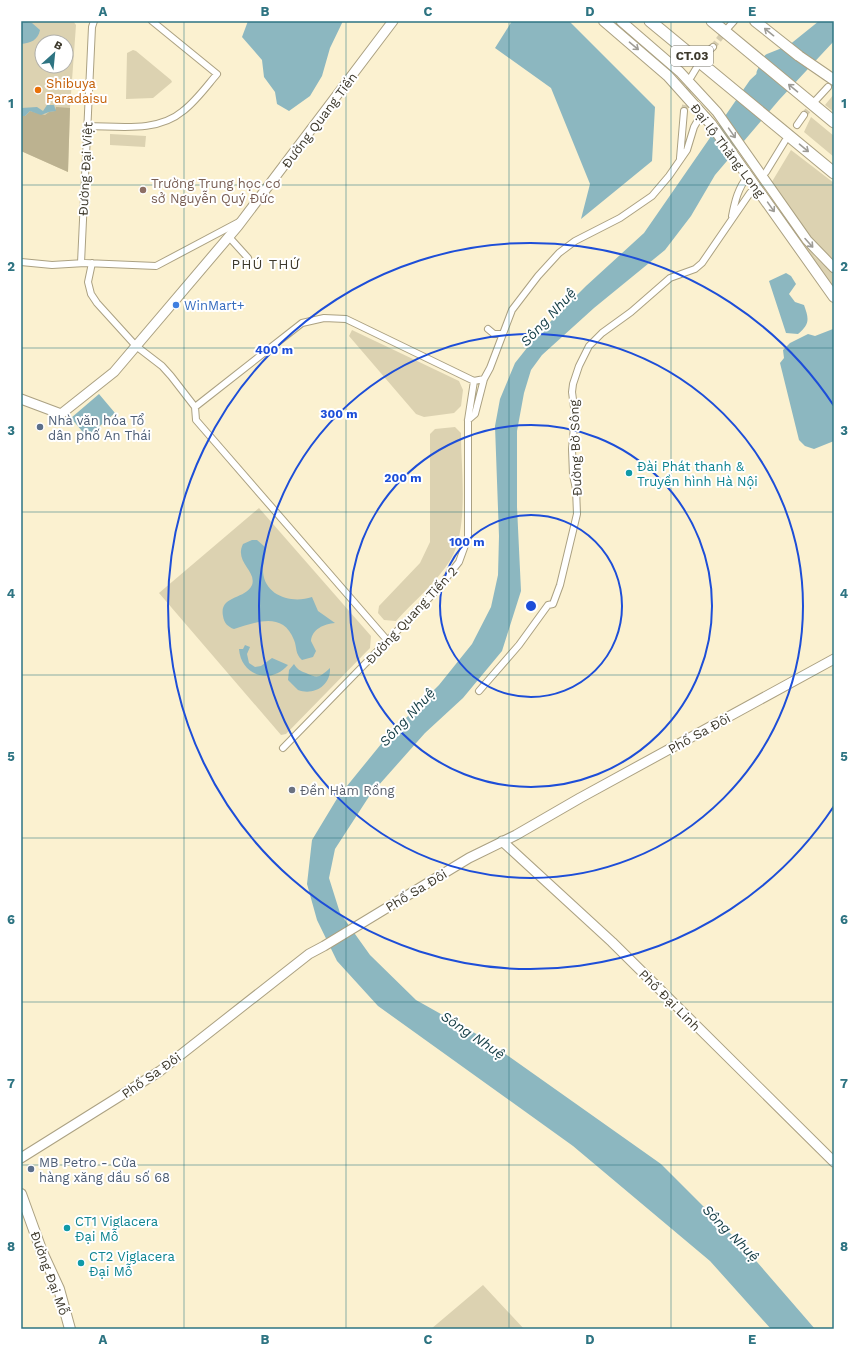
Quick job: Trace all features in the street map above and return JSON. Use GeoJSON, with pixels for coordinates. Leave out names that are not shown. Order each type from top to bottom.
{"type":"FeatureCollection","features":[{"type":"Feature","properties":{"kind":"highway","name":"CT.03"},"geometry":{"type":"LineString","coordinates":[[650,21],[834,173]]}},
{"type":"Feature","properties":{"kind":"highway","name":"CT.03"},"geometry":{"type":"LineString","coordinates":[[712,21],[834,122]]}},
{"type":"Feature","properties":{"kind":"main road","name":"Đại lộ Thăng Long"},"geometry":{"type":"LineString","coordinates":[[604,21],[668,76],[702,113],[741,165],[834,297]]}},
{"type":"Feature","properties":{"kind":"main road"},"geometry":{"type":"LineString","coordinates":[[756,21],[782,43],[816,68],[831,83]]}},
{"type":"Feature","properties":{"kind":"main road","name":"Đường Đại Mỗ"},"geometry":{"type":"LineString","coordinates":[[21,1194],[42,1252],[59,1289],[70,1329]]}},
{"type":"Feature","properties":{"kind":"street"},"geometry":{"type":"LineString","coordinates":[[87,126],[149,126],[164,122],[183,112],[217,74],[152,21]]}},
{"type":"Feature","properties":{"kind":"street","name":"Đường Quang Tiến"},"geometry":{"type":"LineString","coordinates":[[21,399],[62,414],[114,372],[242,221],[393,21]]}},
{"type":"Feature","properties":{"kind":"street","name":"Đại lộ Thăng Long"},"geometry":{"type":"LineString","coordinates":[[621,21],[680,72],[717,112],[807,240],[834,268]]}},
{"type":"Feature","properties":{"kind":"street"},"geometry":{"type":"LineString","coordinates":[[726,30],[734,21]]}},
{"type":"Feature","properties":{"kind":"street","name":"Đường Đại Việt"},"geometry":{"type":"LineString","coordinates":[[81,263],[92,23]]}},
{"type":"Feature","properties":{"kind":"street"},"geometry":{"type":"LineString","coordinates":[[705,54],[713,47]]}},
{"type":"Feature","properties":{"kind":"street"},"geometry":{"type":"LineString","coordinates":[[691,77],[697,67]]}},
{"type":"Feature","properties":{"kind":"street"},"geometry":{"type":"LineString","coordinates":[[816,100],[831,83]]}},
{"type":"Feature","properties":{"kind":"street"},"geometry":{"type":"LineString","coordinates":[[680,158],[684,111]]}},
{"type":"Feature","properties":{"kind":"street"},"geometry":{"type":"LineString","coordinates":[[468,420],[475,414],[484,379],[490,368],[512,310],[538,276],[560,253],[575,242],[620,218],[652,196],[669,176],[680,158],[687,150],[694,126],[702,113]]}},
{"type":"Feature","properties":{"kind":"street"},"geometry":{"type":"LineString","coordinates":[[797,125],[804,115]]}},
{"type":"Feature","properties":{"kind":"street"},"geometry":{"type":"LineString","coordinates":[[766,172],[785,141]]}},
{"type":"Feature","properties":{"kind":"street","name":"Đường Bờ Sông"},"geometry":{"type":"LineString","coordinates":[[479,690],[519,645],[548,605],[553,604],[560,585],[577,514],[576,489],[572,462],[575,415],[573,384],[586,352],[602,333],[631,312],[664,282],[677,275],[695,269],[702,263],[732,218],[734,200],[741,185],[748,176]]}},
{"type":"Feature","properties":{"kind":"street"},"geometry":{"type":"LineString","coordinates":[[732,218],[750,193]]}},
{"type":"Feature","properties":{"kind":"street"},"geometry":{"type":"LineString","coordinates":[[21,262],[52,265],[92,263],[156,266],[242,221]]}},
{"type":"Feature","properties":{"kind":"street"},"geometry":{"type":"LineString","coordinates":[[229,237],[248,258]]}},
{"type":"Feature","properties":{"kind":"street"},"geometry":{"type":"LineString","coordinates":[[92,263],[88,282],[91,294],[97,303],[136,346],[162,366],[195,407],[196,420],[388,640]]}},
{"type":"Feature","properties":{"kind":"street"},"geometry":{"type":"LineString","coordinates":[[195,407],[302,323],[324,318],[346,320],[474,381],[484,379]]}},
{"type":"Feature","properties":{"kind":"street"},"geometry":{"type":"LineString","coordinates":[[488,329],[494,334],[502,334]]}},
{"type":"Feature","properties":{"kind":"street","name":"Đường Quang Tiến 2"},"geometry":{"type":"LineString","coordinates":[[283,748],[453,572],[464,552],[468,537],[469,521],[468,420],[474,381]]}},
{"type":"Feature","properties":{"kind":"street","name":"Phố Sa Đôi"},"geometry":{"type":"LineString","coordinates":[[21,1158],[160,1071],[309,954],[469,858],[502,842],[834,659]]}},
{"type":"Feature","properties":{"kind":"street","name":"Phố Đại Linh"},"geometry":{"type":"LineString","coordinates":[[502,842],[612,942],[834,1162]]}},
{"type":"Feature","properties":{"kind":"shaded area"},"geometry":{"type":"Polygon","coordinates":[[[21,21],[73,21],[76,25],[74,53],[74,34],[34,34],[34,74],[72,74],[68,172],[21,151],[21,21]]]}},
{"type":"Feature","properties":{"kind":"shaded area"},"geometry":{"type":"Polygon","coordinates":[[[133,50],[172,82],[153,98],[126,99],[127,53],[133,50]]]}},
{"type":"Feature","properties":{"kind":"shaded area"},"geometry":{"type":"Polygon","coordinates":[[[834,94],[834,112],[825,105],[834,94]]]}},
{"type":"Feature","properties":{"kind":"shaded area"},"geometry":{"type":"Polygon","coordinates":[[[56,107],[70,108],[68,172],[21,151],[21,116],[25,116],[30,111],[45,115],[49,112],[55,111],[56,107]]]}},
{"type":"Feature","properties":{"kind":"shaded area"},"geometry":{"type":"Polygon","coordinates":[[[811,117],[834,136],[834,157],[804,132],[811,117]]]}},
{"type":"Feature","properties":{"kind":"shaded area"},"geometry":{"type":"Polygon","coordinates":[[[110,134],[146,136],[145,147],[110,145],[110,134]]]}},
{"type":"Feature","properties":{"kind":"shaded area"},"geometry":{"type":"Polygon","coordinates":[[[791,150],[834,183],[834,260],[811,240],[770,185],[791,150]]]}},
{"type":"Feature","properties":{"kind":"shaded area"},"geometry":{"type":"Polygon","coordinates":[[[764,189],[815,257],[834,273],[834,291],[762,191],[764,189]]]}},
{"type":"Feature","properties":{"kind":"shaded area"},"geometry":{"type":"Polygon","coordinates":[[[352,330],[459,381],[463,390],[461,406],[454,413],[424,417],[416,414],[349,336],[352,330]]]}},
{"type":"Feature","properties":{"kind":"shaded area"},"geometry":{"type":"Polygon","coordinates":[[[455,427],[461,433],[463,481],[462,515],[457,546],[451,559],[439,576],[396,621],[384,620],[378,613],[379,606],[420,563],[430,542],[430,434],[435,429],[455,427]]]}},
{"type":"Feature","properties":{"kind":"shaded area"},"geometry":{"type":"Polygon","coordinates":[[[259,508],[371,636],[370,648],[286,734],[281,735],[159,593],[259,508]]]}},
{"type":"Feature","properties":{"kind":"shaded area"},"geometry":{"type":"Polygon","coordinates":[[[483,1285],[524,1329],[431,1329],[483,1285]]]}},
{"type":"Feature","properties":{"kind":"water"},"geometry":{"type":"Polygon","coordinates":[[[21,21],[32,23],[40,30],[39,34],[34,34],[34,40],[21,44],[21,21]]]}},
{"type":"Feature","properties":{"kind":"water"},"geometry":{"type":"Polygon","coordinates":[[[248,21],[343,21],[330,48],[322,76],[310,96],[289,111],[277,104],[275,92],[264,77],[262,60],[242,37],[248,21]]]}},
{"type":"Feature","properties":{"kind":"water"},"geometry":{"type":"Polygon","coordinates":[[[512,21],[569,21],[655,107],[652,161],[581,219],[590,184],[551,88],[495,48],[512,21]]]}},
{"type":"Feature","properties":{"kind":"water"},"geometry":{"type":"Polygon","coordinates":[[[819,21],[834,21],[834,41],[779,100],[715,175],[691,216],[665,250],[594,308],[542,355],[531,370],[524,393],[517,431],[517,507],[521,591],[502,651],[463,698],[425,733],[370,795],[335,849],[329,878],[340,913],[370,955],[416,1000],[480,1036],[661,1164],[744,1247],[815,1329],[771,1329],[710,1261],[573,1146],[378,1006],[337,961],[317,920],[307,884],[312,840],[338,797],[386,738],[439,685],[472,644],[491,607],[498,575],[499,536],[495,426],[500,399],[515,363],[538,334],[586,286],[644,233],[750,80],[778,54],[819,21]]]}},
{"type":"Feature","properties":{"kind":"water"},"geometry":{"type":"Polygon","coordinates":[[[47,105],[54,105],[56,111],[41,115],[30,111],[25,116],[21,116],[21,108],[37,107],[43,111],[47,105]]]}},
{"type":"Feature","properties":{"kind":"water"},"geometry":{"type":"Polygon","coordinates":[[[786,273],[791,276],[796,284],[789,294],[795,302],[804,305],[807,314],[805,327],[798,334],[786,333],[769,281],[786,273]]]}},
{"type":"Feature","properties":{"kind":"water"},"geometry":{"type":"Polygon","coordinates":[[[833,329],[834,441],[814,449],[805,446],[799,440],[780,363],[784,358],[783,350],[790,343],[808,334],[815,336],[833,329]]]}},
{"type":"Feature","properties":{"kind":"water"},"geometry":{"type":"Polygon","coordinates":[[[99,394],[115,413],[87,437],[71,418],[99,394]]]}},
{"type":"Feature","properties":{"kind":"water"},"geometry":{"type":"Polygon","coordinates":[[[252,540],[257,540],[265,547],[263,572],[265,580],[274,592],[288,598],[304,599],[312,597],[318,611],[335,623],[323,626],[314,633],[311,641],[316,651],[313,657],[302,660],[297,653],[294,640],[289,631],[283,625],[276,622],[260,622],[234,629],[225,623],[223,609],[225,604],[249,590],[252,585],[253,580],[241,556],[241,550],[243,544],[252,540]]]}},
{"type":"Feature","properties":{"kind":"water"},"geometry":{"type":"Polygon","coordinates":[[[245,645],[250,647],[247,654],[249,663],[255,667],[261,666],[272,658],[288,665],[273,675],[258,675],[245,666],[241,658],[239,649],[243,649],[245,645]]]}},
{"type":"Feature","properties":{"kind":"water"},"geometry":{"type":"Polygon","coordinates":[[[294,664],[300,671],[310,675],[319,676],[330,668],[330,674],[325,684],[320,688],[310,691],[298,690],[288,680],[289,670],[294,664]]]}},
{"type":"Feature","properties":{"kind":"waterway","name":"Sông Nhuệ"},"geometry":{"type":"LineString","coordinates":[[762,73],[769,59],[789,51]]}},
{"type":"Feature","properties":{"kind":"tunnel"},"geometry":{"type":"LineString","coordinates":[[713,47],[726,30]]}},
{"type":"Feature","properties":{"kind":"tunnel"},"geometry":{"type":"LineString","coordinates":[[684,111],[690,80]]}},
{"type":"Feature","properties":{"kind":"tunnel"},"geometry":{"type":"LineString","coordinates":[[804,115],[814,103]]}},
{"type":"Feature","properties":{"kind":"place","name":"Shibuya Paradaisu"},"geometry":{"type":"Point","coordinates":[38,90]}},
{"type":"Feature","properties":{"kind":"place","name":"Trường Trung học cơ sở Nguyễn Quý Đức"},"geometry":{"type":"Point","coordinates":[143,190]}},
{"type":"Feature","properties":{"kind":"place","name":"WinMart+"},"geometry":{"type":"Point","coordinates":[176,305]}},
{"type":"Feature","properties":{"kind":"place","name":"Nhà văn hóa Tổ dân phố An Thái"},"geometry":{"type":"Point","coordinates":[40,427]}},
{"type":"Feature","properties":{"kind":"place","name":"Đài Phát thanh & Truyền hình Hà Nội"},"geometry":{"type":"Point","coordinates":[629,473]}},
{"type":"Feature","properties":{"kind":"place","name":"Đền Hàm Rồng"},"geometry":{"type":"Point","coordinates":[292,790]}},
{"type":"Feature","properties":{"kind":"place","name":"MB Petro - Cửa hàng xăng dầu số 68"},"geometry":{"type":"Point","coordinates":[31,1169]}},
{"type":"Feature","properties":{"kind":"place","name":"CT1 Viglacera Đại Mỗ"},"geometry":{"type":"Point","coordinates":[67,1228]}},
{"type":"Feature","properties":{"kind":"place","name":"CT2 Viglacera Đại Mỗ"},"geometry":{"type":"Point","coordinates":[81,1263]}},
{"type":"Feature","properties":{"kind":"district","name":"PHÚ THỨ"},"geometry":{"type":"Point","coordinates":[266,264]}}]}
